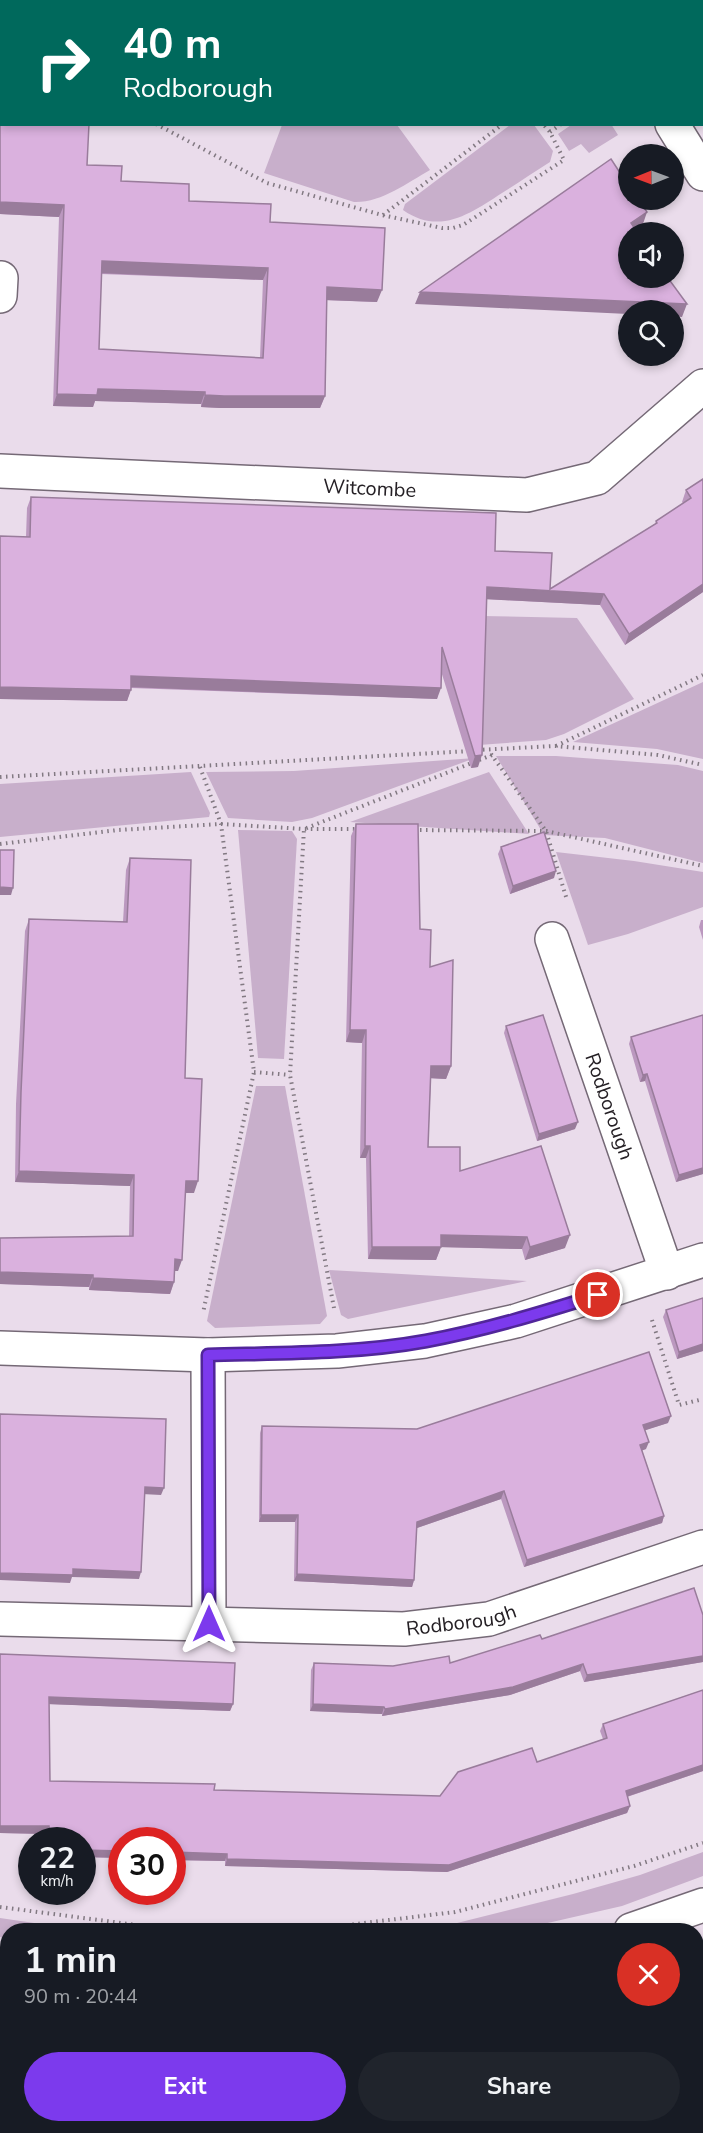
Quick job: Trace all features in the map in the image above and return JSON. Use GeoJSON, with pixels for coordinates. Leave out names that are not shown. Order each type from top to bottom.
{"type":"FeatureCollection","features":[{"type":"Feature","properties":{"kind":"street"},"geometry":{"type":"LineString","coordinates":[[673,126],[703,174]]}},
{"type":"Feature","properties":{"kind":"street","name":"Witcombe"},"geometry":{"type":"LineString","coordinates":[[0,471],[527,495],[597,478],[703,386]]}},
{"type":"Feature","properties":{"kind":"street","name":"Rodborough"},"geometry":{"type":"LineString","coordinates":[[552,939],[653,1277]]}},
{"type":"Feature","properties":{"kind":"street"},"geometry":{"type":"LineString","coordinates":[[0,1348],[208,1355],[338,1351],[425,1341],[516,1322],[703,1260]]}},
{"type":"Feature","properties":{"kind":"street"},"geometry":{"type":"LineString","coordinates":[[208,1355],[209,1624]]}},
{"type":"Feature","properties":{"kind":"street","name":"Rodborough"},"geometry":{"type":"LineString","coordinates":[[0,1619],[404,1629],[489,1618],[703,1547]]}},
{"type":"Feature","properties":{"kind":"street"},"geometry":{"type":"LineString","coordinates":[[651,1923],[703,1905]]}},
{"type":"Feature","properties":{"kind":"path"},"geometry":{"type":"LineString","coordinates":[[160,126],[267,183],[382,215],[442,228],[463,225],[564,160],[545,126]]}},
{"type":"Feature","properties":{"kind":"path"},"geometry":{"type":"LineString","coordinates":[[382,215],[500,126]]}},
{"type":"Feature","properties":{"kind":"path"},"geometry":{"type":"LineString","coordinates":[[550,132],[558,126]]}},
{"type":"Feature","properties":{"kind":"path"},"geometry":{"type":"LineString","coordinates":[[555,746],[703,675]]}},
{"type":"Feature","properties":{"kind":"path"},"geometry":{"type":"LineString","coordinates":[[0,777],[555,746],[658,755],[703,765]]}},
{"type":"Feature","properties":{"kind":"path"},"geometry":{"type":"LineString","coordinates":[[488,750],[546,831],[574,924],[552,939]]}},
{"type":"Feature","properties":{"kind":"path"},"geometry":{"type":"LineString","coordinates":[[304,829],[492,755]]}},
{"type":"Feature","properties":{"kind":"path"},"geometry":{"type":"LineString","coordinates":[[200,767],[221,824],[254,1072],[199,1334],[208,1355]]}},
{"type":"Feature","properties":{"kind":"path"},"geometry":{"type":"LineString","coordinates":[[0,844],[118,830],[221,824],[304,829],[362,829]]}},
{"type":"Feature","properties":{"kind":"path"},"geometry":{"type":"LineString","coordinates":[[304,829],[290,1075],[338,1328],[338,1351]]}},
{"type":"Feature","properties":{"kind":"path"},"geometry":{"type":"LineString","coordinates":[[408,830],[546,831],[703,866]]}},
{"type":"Feature","properties":{"kind":"path"},"geometry":{"type":"LineString","coordinates":[[254,1072],[290,1075]]}},
{"type":"Feature","properties":{"kind":"path"},"geometry":{"type":"LineString","coordinates":[[653,1277],[679,1405],[703,1399]]}},
{"type":"Feature","properties":{"kind":"path"},"geometry":{"type":"LineString","coordinates":[[364,1923],[455,1912],[634,1866],[703,1843]]}},
{"type":"Feature","properties":{"kind":"path"},"geometry":{"type":"LineString","coordinates":[[0,1906],[123,1923]]}},
{"type":"Feature","properties":{"kind":"shaded area"},"geometry":{"type":"Polygon","coordinates":[[[282,126],[398,126],[430,170],[384,196],[354,202],[264,173],[282,126]]]}},
{"type":"Feature","properties":{"kind":"shaded area"},"geometry":{"type":"Polygon","coordinates":[[[509,126],[535,126],[553,151],[550,162],[479,208],[455,219],[430,221],[417,218],[403,210],[405,204],[509,126]]]}},
{"type":"Feature","properties":{"kind":"shaded area"},"geometry":{"type":"Polygon","coordinates":[[[570,126],[612,126],[618,135],[589,153],[581,144],[569,151],[558,134],[570,126]]]}},
{"type":"Feature","properties":{"kind":"shaded area"},"geometry":{"type":"Polygon","coordinates":[[[482,616],[577,618],[634,699],[564,734],[546,740],[479,745],[482,616]]]}},
{"type":"Feature","properties":{"kind":"shaded area"},"geometry":{"type":"Polygon","coordinates":[[[703,682],[703,759],[657,749],[573,742],[703,682]]]}},
{"type":"Feature","properties":{"kind":"shaded area"},"geometry":{"type":"Polygon","coordinates":[[[496,756],[556,756],[678,765],[703,771],[703,863],[605,838],[544,835],[496,756]]]}},
{"type":"Feature","properties":{"kind":"shaded area"},"geometry":{"type":"Polygon","coordinates":[[[475,758],[312,818],[292,822],[228,818],[206,772],[294,771],[475,758]]]}},
{"type":"Feature","properties":{"kind":"shaded area"},"geometry":{"type":"Polygon","coordinates":[[[191,772],[210,813],[209,817],[0,837],[0,784],[191,772]]]}},
{"type":"Feature","properties":{"kind":"shaded area"},"geometry":{"type":"Polygon","coordinates":[[[489,772],[529,834],[350,822],[489,772]]]}},
{"type":"Feature","properties":{"kind":"shaded area"},"geometry":{"type":"Polygon","coordinates":[[[238,830],[292,831],[297,839],[284,1059],[258,1058],[238,830]]]}},
{"type":"Feature","properties":{"kind":"shaded area"},"geometry":{"type":"Polygon","coordinates":[[[556,852],[703,872],[703,907],[628,934],[588,945],[556,852]]]}},
{"type":"Feature","properties":{"kind":"shaded area"},"geometry":{"type":"Polygon","coordinates":[[[256,1086],[285,1086],[327,1316],[320,1324],[215,1328],[207,1321],[256,1086]]]}},
{"type":"Feature","properties":{"kind":"shaded area"},"geometry":{"type":"Polygon","coordinates":[[[329,1270],[527,1281],[348,1319],[341,1315],[329,1270]]]}},
{"type":"Feature","properties":{"kind":"shaded area"},"geometry":{"type":"Polygon","coordinates":[[[703,1852],[703,1876],[622,1906],[548,1923],[457,1923],[573,1894],[640,1875],[703,1852]]]}},
{"type":"Feature","properties":{"kind":"shaded area"},"geometry":{"type":"Polygon","coordinates":[[[0,1918],[34,1923],[0,1923],[0,1918]]]}},
{"type":"Feature","properties":{"kind":"building"},"geometry":{"type":"Polygon","coordinates":[[[0,126],[89,126],[87,165],[122,166],[121,181],[189,184],[189,201],[271,204],[270,222],[385,228],[382,290],[327,287],[325,396],[224,396],[205,395],[205,392],[98,389],[97,395],[57,394],[64,205],[0,202],[0,126]],[[102,261],[99,349],[263,358],[268,268],[102,261]]]}},
{"type":"Feature","properties":{"kind":"building"},"geometry":{"type":"Polygon","coordinates":[[[611,159],[618,170],[618,210],[646,210],[647,212],[632,222],[618,222],[618,288],[675,288],[687,304],[684,304],[684,300],[618,301],[420,292],[611,159]]]}},
{"type":"Feature","properties":{"kind":"building"},"geometry":{"type":"Polygon","coordinates":[[[703,479],[703,584],[629,634],[604,594],[487,587],[482,755],[475,756],[442,647],[441,688],[131,676],[131,690],[0,687],[0,536],[30,537],[31,497],[496,513],[495,551],[552,553],[550,589],[657,523],[656,521],[691,498],[686,490],[703,479]]]}},
{"type":"Feature","properties":{"kind":"building"},"geometry":{"type":"Polygon","coordinates":[[[356,824],[418,824],[420,929],[431,930],[430,967],[453,960],[451,1066],[431,1066],[428,1147],[460,1147],[460,1171],[541,1146],[570,1235],[530,1247],[527,1237],[441,1235],[441,1247],[372,1247],[370,1146],[365,1146],[366,1030],[350,1030],[356,824]]]}},
{"type":"Feature","properties":{"kind":"building"},"geometry":{"type":"Polygon","coordinates":[[[544,832],[556,871],[513,886],[501,847],[544,832]]]}},
{"type":"Feature","properties":{"kind":"building"},"geometry":{"type":"Polygon","coordinates":[[[0,850],[14,850],[13,888],[0,887],[0,850]]]}},
{"type":"Feature","properties":{"kind":"building"},"geometry":{"type":"Polygon","coordinates":[[[130,858],[191,860],[185,1078],[202,1079],[198,1181],[186,1181],[182,1260],[175,1259],[174,1282],[93,1278],[93,1275],[0,1272],[0,1238],[133,1236],[134,1175],[19,1171],[29,919],[127,922],[130,858]]]}},
{"type":"Feature","properties":{"kind":"building"},"geometry":{"type":"Polygon","coordinates":[[[543,1015],[578,1122],[539,1134],[506,1026],[543,1015]]]}},
{"type":"Feature","properties":{"kind":"building"},"geometry":{"type":"Polygon","coordinates":[[[703,1015],[703,1168],[679,1175],[647,1074],[643,1075],[631,1037],[703,1015]]]}},
{"type":"Feature","properties":{"kind":"building"},"geometry":{"type":"Polygon","coordinates":[[[703,1298],[703,1344],[679,1352],[666,1310],[703,1298]]]}},
{"type":"Feature","properties":{"kind":"building"},"geometry":{"type":"Polygon","coordinates":[[[649,1352],[671,1416],[643,1425],[649,1442],[640,1445],[664,1516],[527,1560],[504,1491],[417,1522],[414,1580],[297,1574],[298,1515],[261,1515],[262,1426],[417,1429],[649,1352]]]}},
{"type":"Feature","properties":{"kind":"building"},"geometry":{"type":"Polygon","coordinates":[[[0,1414],[166,1419],[164,1488],[145,1487],[141,1572],[73,1569],[73,1575],[0,1573],[0,1414]]]}},
{"type":"Feature","properties":{"kind":"building"},"geometry":{"type":"Polygon","coordinates":[[[694,1588],[703,1615],[703,1656],[587,1675],[583,1664],[513,1687],[385,1709],[384,1707],[313,1704],[314,1663],[393,1666],[449,1656],[450,1663],[540,1635],[542,1639],[694,1588]]]}},
{"type":"Feature","properties":{"kind":"building"},"geometry":{"type":"Polygon","coordinates":[[[0,1654],[235,1663],[233,1704],[49,1697],[50,1781],[215,1784],[214,1790],[440,1796],[458,1772],[532,1748],[537,1762],[607,1738],[603,1724],[703,1690],[703,1765],[626,1791],[630,1806],[449,1865],[227,1859],[227,1854],[186,1853],[186,1827],[108,1827],[108,1851],[96,1850],[96,1827],[0,1826],[0,1654]]]}},
{"type":"Feature","properties":{"kind":"route"},"geometry":{"type":"LineString","coordinates":[[209,1624],[208,1355],[338,1351],[425,1341],[516,1322],[598,1295]]}}]}
